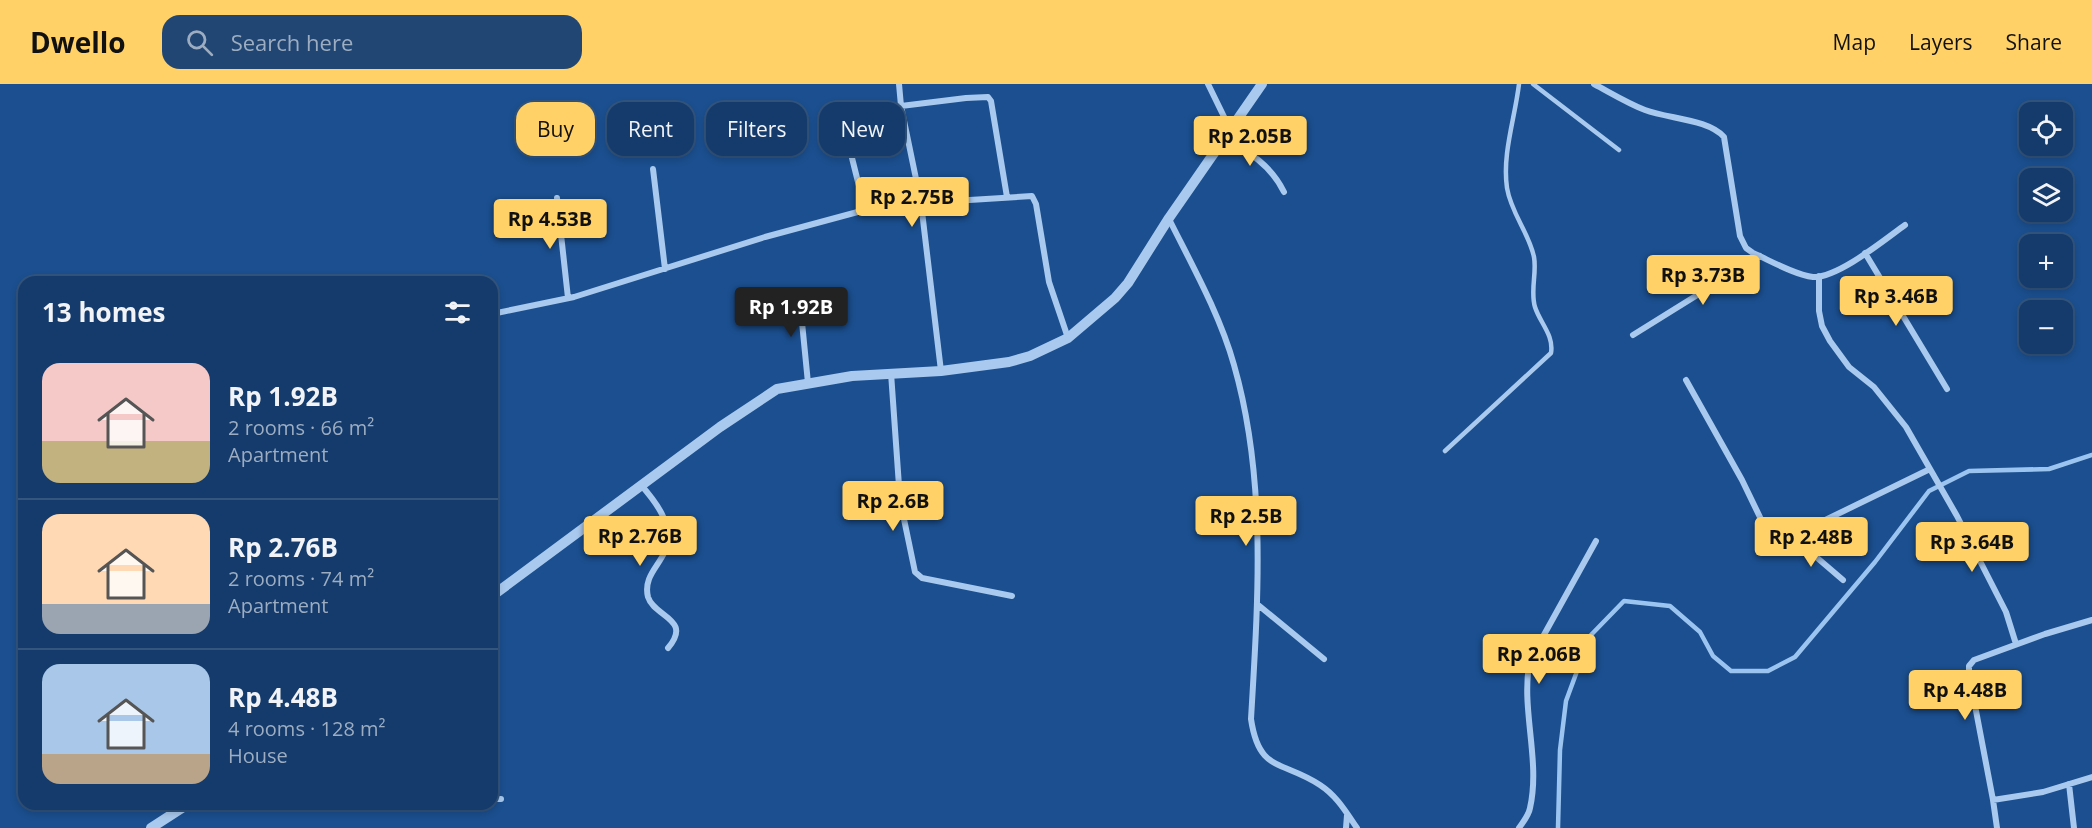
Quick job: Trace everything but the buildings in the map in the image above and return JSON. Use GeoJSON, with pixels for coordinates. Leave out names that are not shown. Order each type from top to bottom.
{"type":"FeatureCollection","features":[{"type":"Feature","properties":{"kind":"street"},"geometry":{"type":"LineString","coordinates":[[899,84],[901,102]]}},
{"type":"Feature","properties":{"kind":"street"},"geometry":{"type":"LineString","coordinates":[[1208,84],[1227,133],[1270,169],[1284,192]]}},
{"type":"Feature","properties":{"kind":"street"},"geometry":{"type":"LineString","coordinates":[[498,592],[641,485],[777,389],[891,373],[941,371],[1009,362],[1030,356],[1068,338],[1128,283],[1169,218],[1262,84]]}},
{"type":"Feature","properties":{"kind":"street"},"geometry":{"type":"LineString","coordinates":[[1594,84],[1644,110],[1705,124],[1718,130],[1724,137],[1740,236],[1746,248],[1760,256],[1802,274],[1819,276],[1835,272],[1905,225]]}},
{"type":"Feature","properties":{"kind":"street"},"geometry":{"type":"LineString","coordinates":[[905,106],[988,97],[991,101],[1007,198]]}},
{"type":"Feature","properties":{"kind":"street"},"geometry":{"type":"LineString","coordinates":[[905,125],[921,202],[941,371]]}},
{"type":"Feature","properties":{"kind":"street"},"geometry":{"type":"LineString","coordinates":[[852,156],[865,210]]}},
{"type":"Feature","properties":{"kind":"street"},"geometry":{"type":"LineString","coordinates":[[653,169],[665,269]]}},
{"type":"Feature","properties":{"kind":"street"},"geometry":{"type":"LineString","coordinates":[[498,314],[568,298],[765,237],[865,210],[921,202],[1032,196],[1035,198],[1049,282],[1068,338]]}},
{"type":"Feature","properties":{"kind":"street"},"geometry":{"type":"LineString","coordinates":[[557,198],[568,298]]}},
{"type":"Feature","properties":{"kind":"street"},"geometry":{"type":"LineString","coordinates":[[1169,218],[1223,333],[1234,364],[1246,420],[1254,474],[1258,530],[1251,719],[1254,739],[1270,761],[1321,785],[1336,798],[1357,828]]}},
{"type":"Feature","properties":{"kind":"street"},"geometry":{"type":"LineString","coordinates":[[1865,253],[1947,389]]}},
{"type":"Feature","properties":{"kind":"street"},"geometry":{"type":"LineString","coordinates":[[1634,335],[1760,256]]}},
{"type":"Feature","properties":{"kind":"street"},"geometry":{"type":"LineString","coordinates":[[1819,276],[1819,311],[1822,326],[1830,342],[1849,367],[1874,387],[1899,416],[1945,495],[2006,612],[2016,644]]}},
{"type":"Feature","properties":{"kind":"street"},"geometry":{"type":"LineString","coordinates":[[799,292],[808,383]]}},
{"type":"Feature","properties":{"kind":"street"},"geometry":{"type":"LineString","coordinates":[[891,373],[900,500],[915,572],[922,578],[1012,596]]}},
{"type":"Feature","properties":{"kind":"street"},"geometry":{"type":"LineString","coordinates":[[1686,380],[1742,480],[1773,542],[1778,545],[1783,545],[1815,525],[1930,469]]}},
{"type":"Feature","properties":{"kind":"street"},"geometry":{"type":"LineString","coordinates":[[641,485],[661,511],[665,522],[666,550],[650,573],[648,597],[653,605],[675,624],[676,632],[668,648]]}},
{"type":"Feature","properties":{"kind":"street"},"geometry":{"type":"LineString","coordinates":[[1794,538],[1843,580]]}},
{"type":"Feature","properties":{"kind":"street"},"geometry":{"type":"LineString","coordinates":[[1519,828],[1530,810],[1533,784],[1527,693],[1527,673],[1530,660],[1596,541]]}},
{"type":"Feature","properties":{"kind":"street"},"geometry":{"type":"LineString","coordinates":[[1257,604],[1324,659]]}},
{"type":"Feature","properties":{"kind":"street"},"geometry":{"type":"LineString","coordinates":[[1997,828],[1994,800],[1969,666],[1974,660],[2016,644],[2092,620]]}},
{"type":"Feature","properties":{"kind":"street"},"geometry":{"type":"LineString","coordinates":[[1994,800],[2043,792],[2092,777]]}},
{"type":"Feature","properties":{"kind":"street"},"geometry":{"type":"LineString","coordinates":[[2069,784],[2074,828]]}},
{"type":"Feature","properties":{"kind":"street"},"geometry":{"type":"LineString","coordinates":[[151,828],[179,810]]}},
{"type":"Feature","properties":{"kind":"street"},"geometry":{"type":"LineString","coordinates":[[1346,828],[1347,814]]}},
{"type":"Feature","properties":{"kind":"lane"},"geometry":{"type":"LineString","coordinates":[[1445,452],[1551,353],[1551,339],[1535,308],[1533,297],[1536,270],[1533,254],[1512,207],[1507,188],[1507,158],[1519,84]]}},
{"type":"Feature","properties":{"kind":"lane"},"geometry":{"type":"LineString","coordinates":[[1533,84],[1619,150]]}},
{"type":"Feature","properties":{"kind":"waterway"},"geometry":{"type":"LineString","coordinates":[[1558,828],[1560,750],[1566,701],[1590,636],[1624,601],[1670,606],[1700,632],[1713,656],[1731,671],[1768,671],[1795,657],[1875,562],[1929,491],[1969,471],[2049,469],[2092,455]]}}]}
